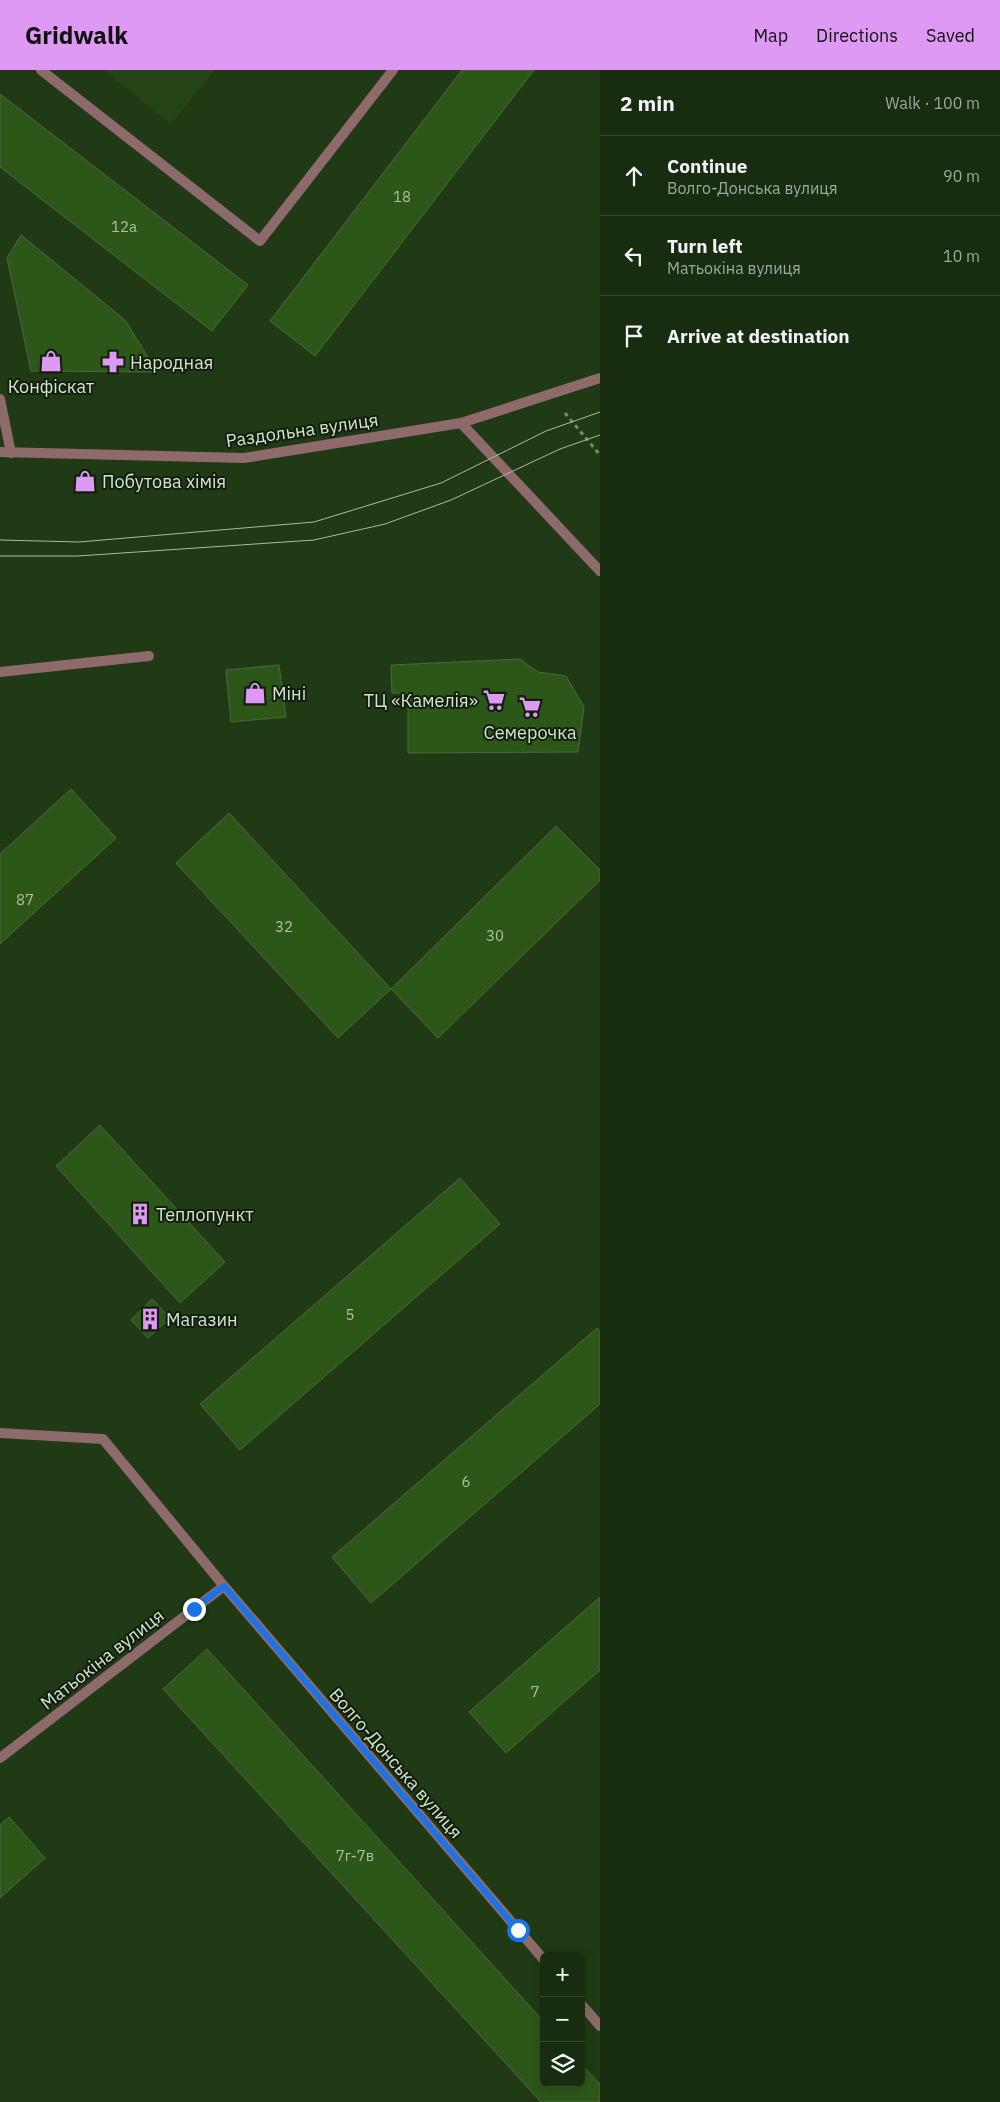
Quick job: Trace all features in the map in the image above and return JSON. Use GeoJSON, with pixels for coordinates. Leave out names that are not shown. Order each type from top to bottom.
{"type":"FeatureCollection","features":[{"type":"Feature","properties":{"kind":"street"},"geometry":{"type":"LineString","coordinates":[[41,70],[260,241],[393,70]]}},
{"type":"Feature","properties":{"kind":"street","name":"Раздольна вулиця"},"geometry":{"type":"LineString","coordinates":[[0,452],[244,458],[461,423],[600,378]]}},
{"type":"Feature","properties":{"kind":"street"},"geometry":{"type":"LineString","coordinates":[[0,399],[11,452]]}},
{"type":"Feature","properties":{"kind":"street"},"geometry":{"type":"LineString","coordinates":[[461,423],[600,571]]}},
{"type":"Feature","properties":{"kind":"street"},"geometry":{"type":"LineString","coordinates":[[0,672],[149,656]]}},
{"type":"Feature","properties":{"kind":"street","name":"Волго-Донська вулиця"},"geometry":{"type":"LineString","coordinates":[[0,1433],[103,1438],[224,1586],[540,1955]]}},
{"type":"Feature","properties":{"kind":"street","name":"Матьокіна вулиця"},"geometry":{"type":"LineString","coordinates":[[0,1758],[224,1586]]}},
{"type":"Feature","properties":{"kind":"street"},"geometry":{"type":"LineString","coordinates":[[585,2009],[600,2026]]}},
{"type":"Feature","properties":{"kind":"path"},"geometry":{"type":"LineString","coordinates":[[550,394],[600,454]]}},
{"type":"Feature","properties":{"kind":"shaded area"},"geometry":{"type":"Polygon","coordinates":[[[104,70],[215,70],[171,124],[104,70]]]}},
{"type":"Feature","properties":{"kind":"building"},"geometry":{"type":"Polygon","coordinates":[[[462,70],[534,70],[315,356],[270,321],[462,70]]]}},
{"type":"Feature","properties":{"kind":"building"},"geometry":{"type":"Polygon","coordinates":[[[0,94],[248,285],[212,331],[0,167],[0,94]]]}},
{"type":"Feature","properties":{"kind":"building"},"geometry":{"type":"Polygon","coordinates":[[[21,235],[125,320],[157,372],[31,371],[7,258],[21,235]]]}},
{"type":"Feature","properties":{"kind":"building","name":"ТЦ «Камелія»"},"geometry":{"type":"Polygon","coordinates":[[[520,659],[538,672],[566,676],[584,707],[578,752],[408,753],[408,693],[392,693],[391,665],[520,659]]]}},
{"type":"Feature","properties":{"kind":"building","name":"Міні"},"geometry":{"type":"Polygon","coordinates":[[[279,665],[286,717],[231,722],[226,670],[279,665]]]}},
{"type":"Feature","properties":{"kind":"building"},"geometry":{"type":"Polygon","coordinates":[[[71,789],[116,838],[0,944],[0,854],[71,789]]]}},
{"type":"Feature","properties":{"kind":"building"},"geometry":{"type":"Polygon","coordinates":[[[229,813],[391,989],[338,1038],[176,863],[229,813]]]}},
{"type":"Feature","properties":{"kind":"building"},"geometry":{"type":"Polygon","coordinates":[[[556,826],[600,870],[600,880],[438,1038],[391,989],[556,826]]]}},
{"type":"Feature","properties":{"kind":"building","name":"Теплопункт"},"geometry":{"type":"Polygon","coordinates":[[[100,1125],[225,1262],[180,1303],[56,1166],[100,1125]]]}},
{"type":"Feature","properties":{"kind":"building"},"geometry":{"type":"Polygon","coordinates":[[[460,1178],[500,1224],[240,1450],[200,1404],[460,1178]]]}},
{"type":"Feature","properties":{"kind":"building","name":"Магазин"},"geometry":{"type":"Polygon","coordinates":[[[152,1299],[170,1318],[148,1338],[131,1320],[152,1299]]]}},
{"type":"Feature","properties":{"kind":"building"},"geometry":{"type":"Polygon","coordinates":[[[597,1328],[600,1332],[600,1404],[371,1603],[332,1557],[597,1328]]]}},
{"type":"Feature","properties":{"kind":"building"},"geometry":{"type":"Polygon","coordinates":[[[600,1597],[600,1670],[506,1753],[469,1712],[600,1597]]]}},
{"type":"Feature","properties":{"kind":"building"},"geometry":{"type":"Polygon","coordinates":[[[207,1649],[540,2018],[540,2087],[585,2087],[585,2068],[600,2084],[600,2102],[541,2102],[163,1689],[207,1649]]]}},
{"type":"Feature","properties":{"kind":"building"},"geometry":{"type":"Polygon","coordinates":[[[9,1817],[45,1858],[0,1898],[0,1825],[9,1817]]]}},
{"type":"Feature","properties":{"kind":"tram line"},"geometry":{"type":"LineString","coordinates":[[0,540],[79,542],[314,522],[441,483],[546,431],[600,412]]}},
{"type":"Feature","properties":{"kind":"tram line"},"geometry":{"type":"LineString","coordinates":[[0,556],[78,556],[314,540],[385,524],[451,500],[560,449],[600,435]]}},
{"type":"Feature","properties":{"kind":"place","name":"Конфіскат"},"geometry":{"type":"Point","coordinates":[51,361]}},
{"type":"Feature","properties":{"kind":"place","name":"Народная"},"geometry":{"type":"Point","coordinates":[113,362]}},
{"type":"Feature","properties":{"kind":"place","name":"Побутова хімія"},"geometry":{"type":"Point","coordinates":[85,481]}},
{"type":"Feature","properties":{"kind":"place","name":"Міні"},"geometry":{"type":"Point","coordinates":[255,693]}},
{"type":"Feature","properties":{"kind":"place","name":"ТЦ «Камелія»"},"geometry":{"type":"Point","coordinates":[494,700]}},
{"type":"Feature","properties":{"kind":"place","name":"Семерочка"},"geometry":{"type":"Point","coordinates":[530,707]}},
{"type":"Feature","properties":{"kind":"place","name":"Теплопункт"},"geometry":{"type":"Point","coordinates":[140,1214]}},
{"type":"Feature","properties":{"kind":"place","name":"Магазин"},"geometry":{"type":"Point","coordinates":[150,1319]}},
{"type":"Feature","properties":{"kind":"route"},"geometry":{"type":"LineString","coordinates":[[194,1609],[224,1586],[518,1930]]}}]}
